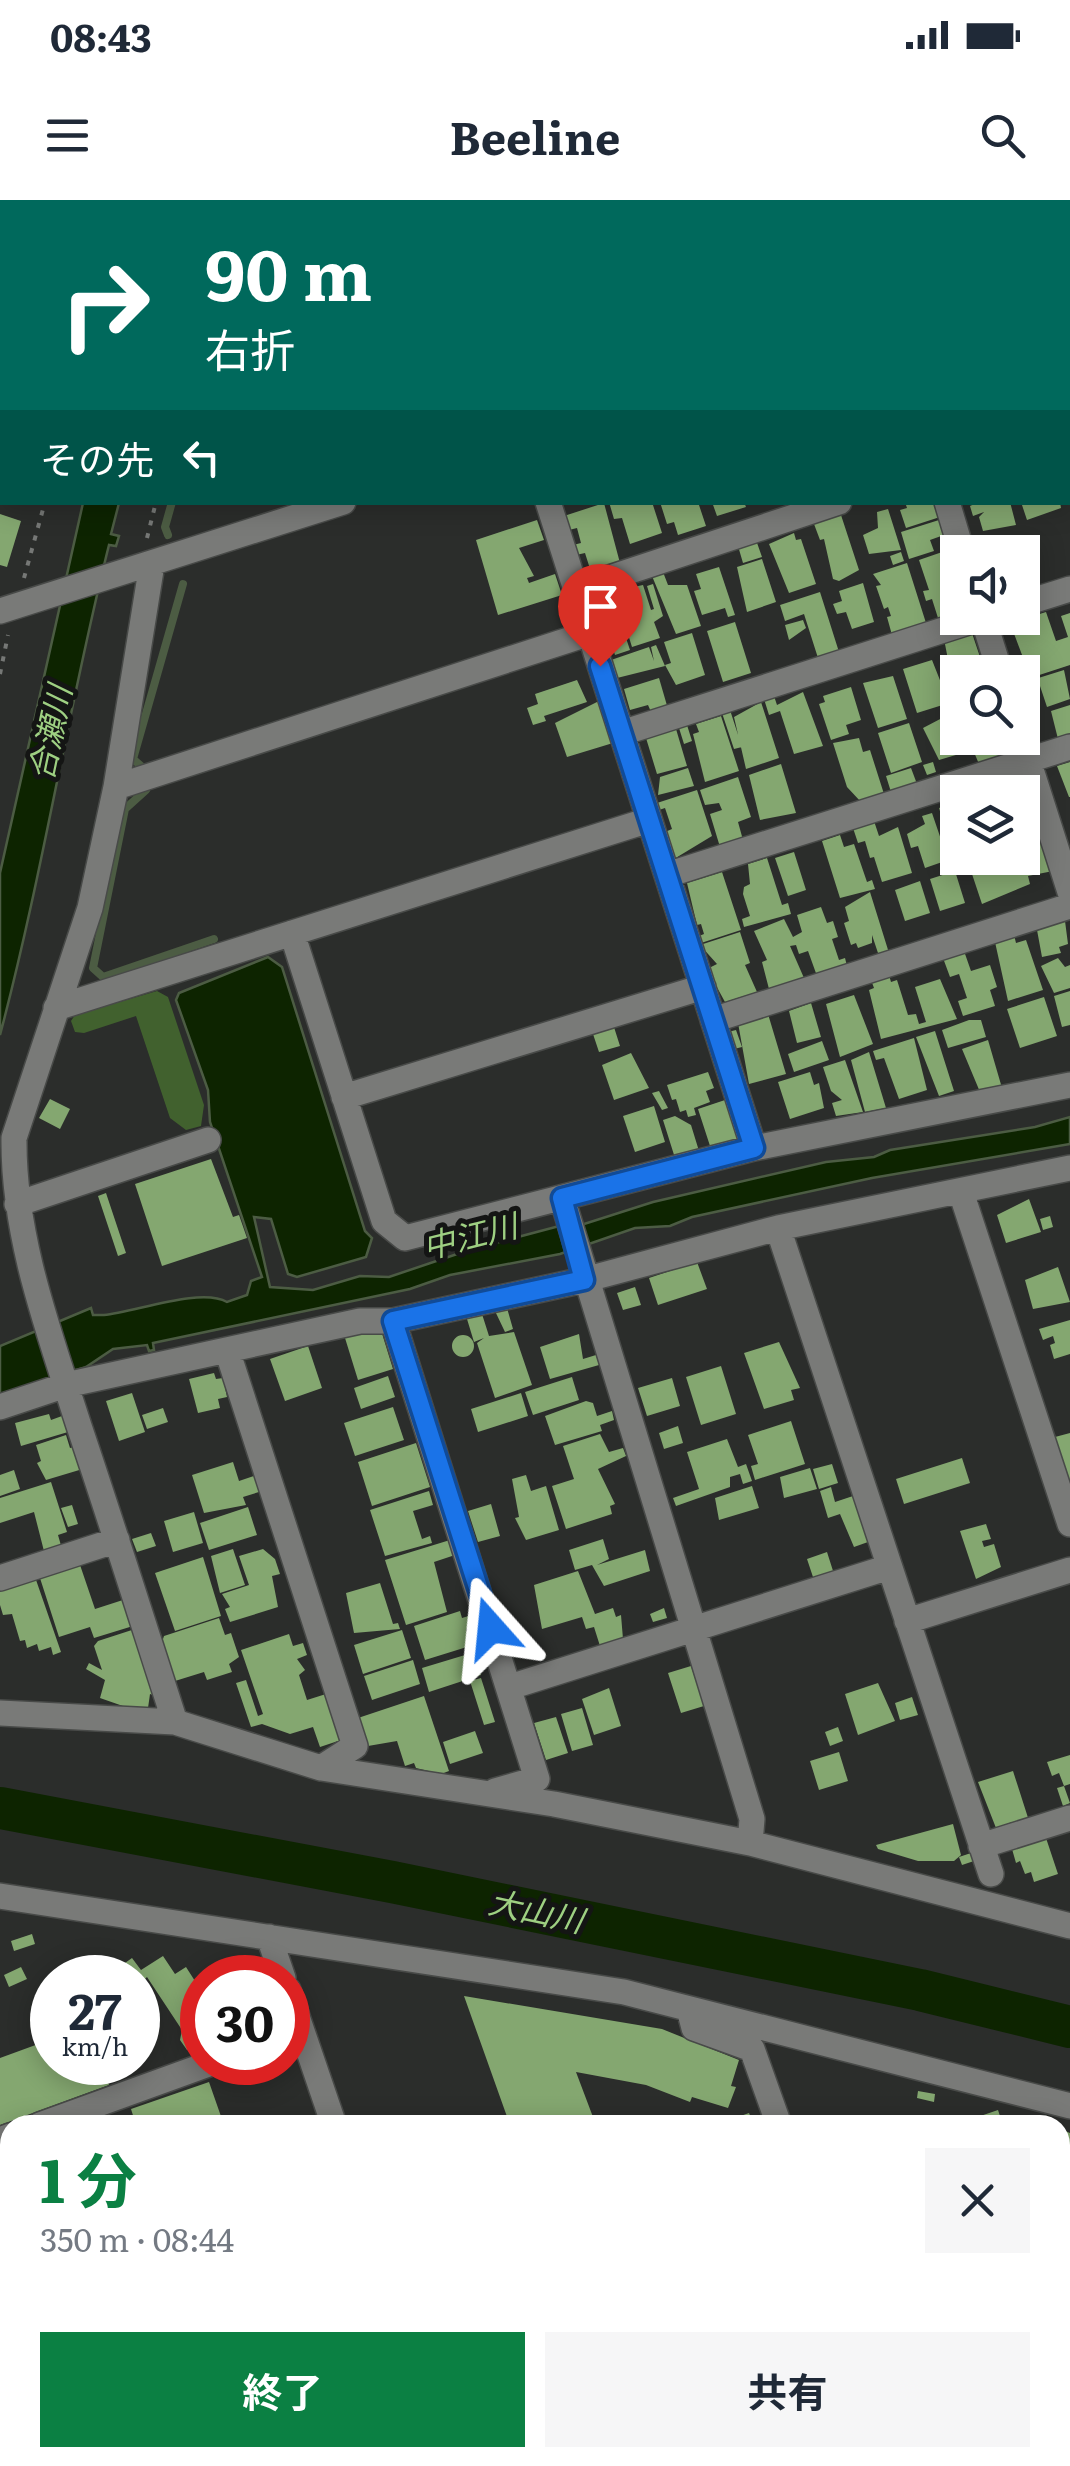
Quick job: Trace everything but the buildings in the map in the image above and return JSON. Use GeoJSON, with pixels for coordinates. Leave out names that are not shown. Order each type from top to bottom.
{"type":"FeatureCollection","features":[{"type":"Feature","properties":{"kind":"street"},"geometry":{"type":"LineString","coordinates":[[11,608],[334,505]]}},
{"type":"Feature","properties":{"kind":"street"},"geometry":{"type":"LineString","coordinates":[[549,505],[754,1148]]}},
{"type":"Feature","properties":{"kind":"street"},"geometry":{"type":"LineString","coordinates":[[576,589],[830,505]]}},
{"type":"Feature","properties":{"kind":"street"},"geometry":{"type":"LineString","coordinates":[[947,505],[957,535]]}},
{"type":"Feature","properties":{"kind":"street"},"geometry":{"type":"LineString","coordinates":[[142,567],[116,787],[90,908],[14,1138],[17,1204],[48,1323],[175,1722]]}},
{"type":"Feature","properties":{"kind":"street"},"geometry":{"type":"LineString","coordinates":[[1040,598],[1070,588]]}},
{"type":"Feature","properties":{"kind":"street"},"geometry":{"type":"LineString","coordinates":[[622,733],[940,631]]}},
{"type":"Feature","properties":{"kind":"street"},"geometry":{"type":"LineString","coordinates":[[116,787],[590,633]]}},
{"type":"Feature","properties":{"kind":"street"},"geometry":{"type":"LineString","coordinates":[[1040,748],[1070,747]]}},
{"type":"Feature","properties":{"kind":"street"},"geometry":{"type":"LineString","coordinates":[[667,875],[1007,755]]}},
{"type":"Feature","properties":{"kind":"street"},"geometry":{"type":"LineString","coordinates":[[1026,755],[1070,892]]}},
{"type":"Feature","properties":{"kind":"street"},"geometry":{"type":"LineString","coordinates":[[56,1008],[649,820]]}},
{"type":"Feature","properties":{"kind":"street"},"geometry":{"type":"LineString","coordinates":[[713,1020],[1070,906]]}},
{"type":"Feature","properties":{"kind":"street"},"geometry":{"type":"LineString","coordinates":[[292,933],[384,1221],[405,1238],[754,1148],[1070,1085]]}},
{"type":"Feature","properties":{"kind":"street"},"geometry":{"type":"LineString","coordinates":[[344,1096],[702,987]]}},
{"type":"Feature","properties":{"kind":"street"},"geometry":{"type":"LineString","coordinates":[[17,1204],[208,1140]]}},
{"type":"Feature","properties":{"kind":"street"},"geometry":{"type":"LineString","coordinates":[[0,1407],[65,1380],[228,1350],[360,1320],[393,1321],[584,1279],[778,1228],[1070,1168]]}},
{"type":"Feature","properties":{"kind":"street"},"geometry":{"type":"LineString","coordinates":[[961,1192],[1070,1524]]}},
{"type":"Feature","properties":{"kind":"street"},"geometry":{"type":"LineString","coordinates":[[562,1199],[752,1819],[750,1843]]}},
{"type":"Feature","properties":{"kind":"street"},"geometry":{"type":"LineString","coordinates":[[778,1228],[991,1874]]}},
{"type":"Feature","properties":{"kind":"street"},"geometry":{"type":"LineString","coordinates":[[393,1321],[537,1779],[481,1794]]}},
{"type":"Feature","properties":{"kind":"street"},"geometry":{"type":"LineString","coordinates":[[228,1350],[355,1746],[321,1768]]}},
{"type":"Feature","properties":{"kind":"street"},"geometry":{"type":"LineString","coordinates":[[0,1578],[116,1540]]}},
{"type":"Feature","properties":{"kind":"street"},"geometry":{"type":"LineString","coordinates":[[510,1687],[889,1567]]}},
{"type":"Feature","properties":{"kind":"street"},"geometry":{"type":"LineString","coordinates":[[907,1621],[1070,1570]]}},
{"type":"Feature","properties":{"kind":"street"},"geometry":{"type":"LineString","coordinates":[[0,1713],[175,1722],[321,1768],[750,1843],[1070,1926]]}},
{"type":"Feature","properties":{"kind":"street"},"geometry":{"type":"LineString","coordinates":[[981,1846],[1070,1818]]}},
{"type":"Feature","properties":{"kind":"street"},"geometry":{"type":"LineString","coordinates":[[0,1896],[624,1992],[1070,2106]]}},
{"type":"Feature","properties":{"kind":"street"},"geometry":{"type":"LineString","coordinates":[[269,1938],[275,1955]]}},
{"type":"Feature","properties":{"kind":"street"},"geometry":{"type":"LineString","coordinates":[[689,2010],[694,2028],[752,2049],[776,2115]]}},
{"type":"Feature","properties":{"kind":"street"},"geometry":{"type":"LineString","coordinates":[[310,2069],[330,2115]]}},
{"type":"Feature","properties":{"kind":"street"},"geometry":{"type":"LineString","coordinates":[[68,2115],[180,2074]]}},
{"type":"Feature","properties":{"kind":"path"},"geometry":{"type":"LineString","coordinates":[[142,567],[155,505]]}},
{"type":"Feature","properties":{"kind":"shaded area"},"geometry":{"type":"Polygon","coordinates":[[[157,991],[168,997],[204,1105],[201,1126],[186,1130],[170,1118],[136,1016],[84,1033],[75,1032],[71,1021],[75,1015],[157,991]]]}},
{"type":"Feature","properties":{"kind":"water","name":"合瀬川"},"geometry":{"type":"Polygon","coordinates":[[[83,505],[118,505],[111,534],[119,536],[116,546],[109,545],[94,606],[0,1035],[0,873],[83,505]]]}},
{"type":"Feature","properties":{"kind":"water"},"geometry":{"type":"Polygon","coordinates":[[[268,957],[282,967],[365,1231],[372,1238],[366,1257],[297,1277],[288,1274],[271,1219],[254,1217],[270,1287],[313,1290],[360,1276],[389,1277],[469,1250],[563,1225],[581,1225],[653,1202],[826,1162],[874,1157],[890,1150],[1035,1127],[1070,1117],[1070,1144],[872,1178],[692,1217],[670,1226],[635,1228],[560,1254],[153,1343],[154,1350],[149,1351],[147,1345],[113,1349],[86,1367],[0,1394],[0,1346],[91,1308],[93,1315],[104,1315],[201,1297],[227,1302],[247,1295],[251,1281],[262,1277],[210,1122],[208,1090],[176,1000],[179,993],[268,957]]]}},
{"type":"Feature","properties":{"kind":"waterway"},"geometry":{"type":"LineString","coordinates":[[168,535],[165,527],[171,505]]}},
{"type":"Feature","properties":{"kind":"waterway"},"geometry":{"type":"LineString","coordinates":[[141,766],[133,759],[183,584]]}},
{"type":"Feature","properties":{"kind":"waterway"},"geometry":{"type":"LineString","coordinates":[[146,790],[125,809],[93,968],[103,977],[214,939]]}},
{"type":"Feature","properties":{"kind":"waterway","name":"大山川"},"geometry":{"type":"LineString","coordinates":[[0,1808],[392,1882],[920,1990],[1070,2027]]}},
{"type":"Feature","properties":{"kind":"route"},"geometry":{"type":"LineString","coordinates":[[491,1628],[393,1321],[584,1280],[562,1198],[754,1148],[600,666]]}},
{"type":"Feature","properties":{"kind":"water label","name":"中江川"},"geometry":{"type":"Point","coordinates":[470,1237]}}]}
